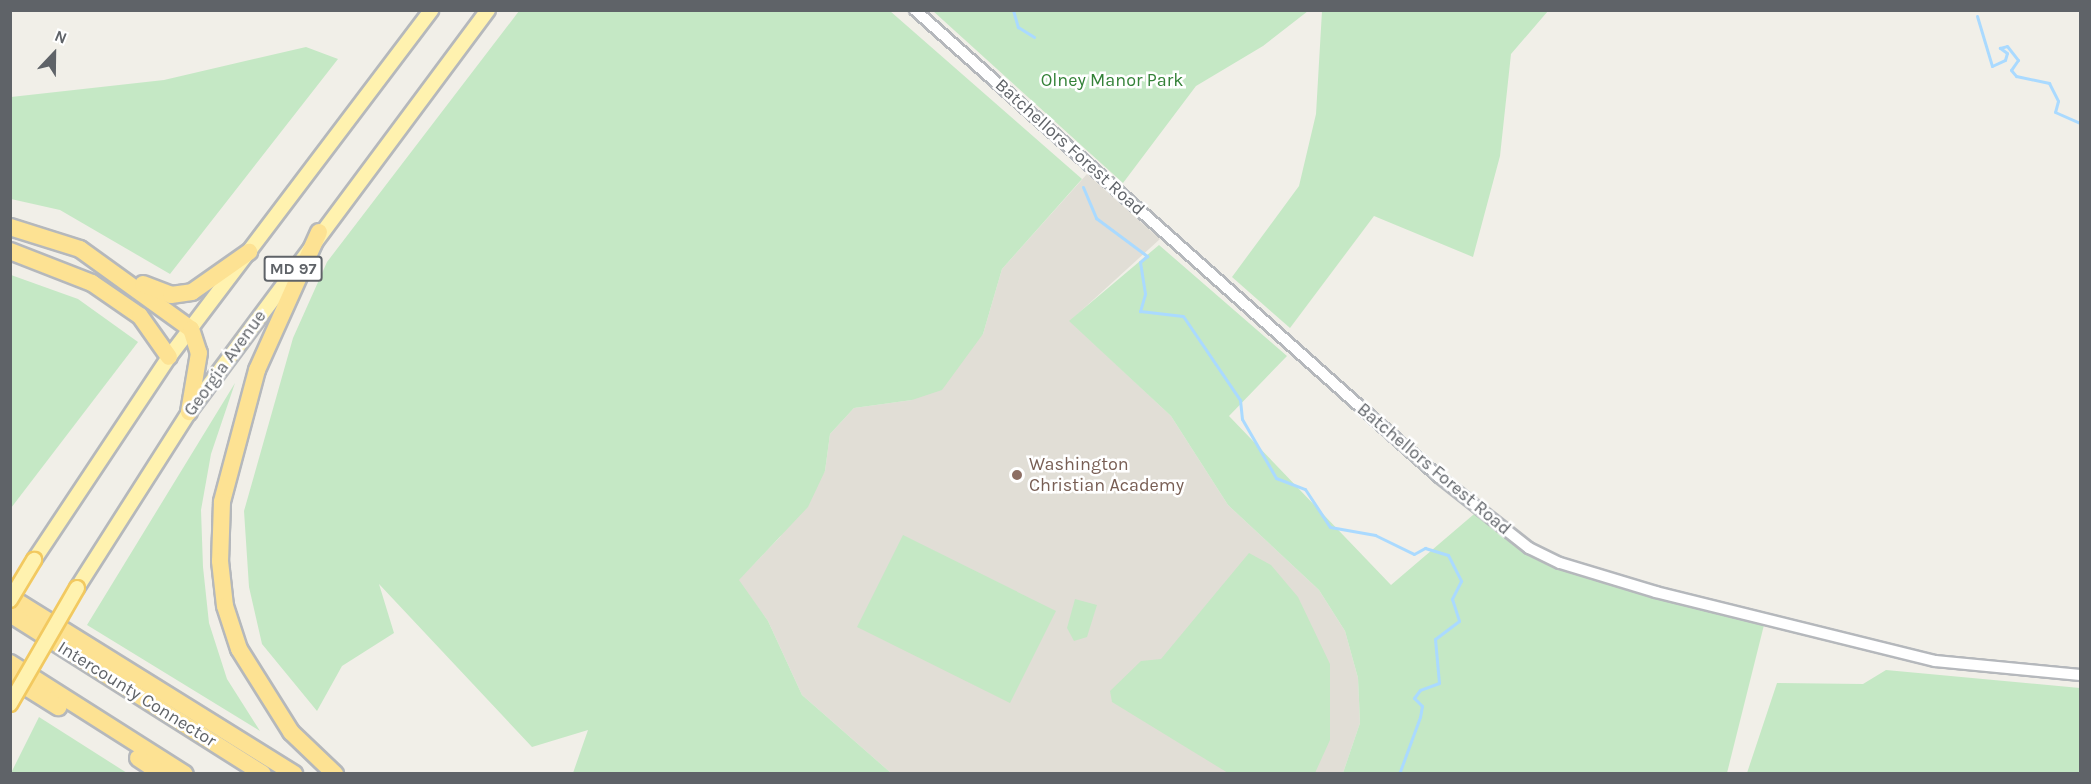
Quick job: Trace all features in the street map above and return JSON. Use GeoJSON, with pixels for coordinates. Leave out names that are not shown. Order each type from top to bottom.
{"type":"FeatureCollection","features":[{"type":"Feature","properties":{"kind":"highway"},"geometry":{"type":"LineString","coordinates":[[10,227],[80,249],[117,273],[191,329],[199,352],[189,412]]}},
{"type":"Feature","properties":{"kind":"highway"},"geometry":{"type":"LineString","coordinates":[[319,232],[256,370],[222,502],[220,561],[225,606],[239,649],[291,732],[335,774]]}},
{"type":"Feature","properties":{"kind":"highway"},"geometry":{"type":"LineString","coordinates":[[10,251],[92,283],[140,316],[169,357]]}},
{"type":"Feature","properties":{"kind":"highway"},"geometry":{"type":"LineString","coordinates":[[117,273],[171,295],[184,294],[206,288],[249,252]]}},
{"type":"Feature","properties":{"kind":"highway"},"geometry":{"type":"LineString","coordinates":[[10,599],[294,774]]}},
{"type":"Feature","properties":{"kind":"highway","name":"Intercounty Connector"},"geometry":{"type":"LineString","coordinates":[[10,614],[263,774]]}},
{"type":"Feature","properties":{"kind":"highway"},"geometry":{"type":"LineString","coordinates":[[10,663],[185,774]]}},
{"type":"Feature","properties":{"kind":"highway"},"geometry":{"type":"LineString","coordinates":[[10,677],[162,774]]}},
{"type":"Feature","properties":{"kind":"main road","name":"MD 97"},"geometry":{"type":"LineString","coordinates":[[10,599],[169,357],[431,10]]}},
{"type":"Feature","properties":{"kind":"main road","name":"Georgia Avenue"},"geometry":{"type":"LineString","coordinates":[[10,704],[77,588],[189,412],[319,232],[488,10]]}},
{"type":"Feature","properties":{"kind":"street","name":"Batchellors Forest Road"},"geometry":{"type":"LineString","coordinates":[[915,10],[1439,477],[1529,548],[1560,563],[1656,592],[1935,661],[2080,675]]}},
{"type":"Feature","properties":{"kind":"shaded area","name":"Washington Christian Academy"},"geometry":{"type":"Polygon","coordinates":[[[1087,174],[1160,239],[1070,321],[1171,416],[1228,505],[1319,590],[1345,631],[1358,678],[1360,723],[1343,773],[891,773],[802,695],[768,621],[738,580],[780,537],[825,471],[830,434],[854,408],[912,400],[983,334],[1002,269],[1087,174]]]}},
{"type":"Feature","properties":{"kind":"green space"},"geometry":{"type":"Polygon","coordinates":[[[519,11],[890,11],[1082,179],[1002,269],[983,334],[942,390],[912,400],[854,408],[830,434],[825,471],[808,507],[739,580],[768,621],[802,695],[891,773],[573,773],[588,730],[532,747],[379,584],[394,633],[342,666],[317,711],[262,644],[249,587],[244,511],[293,338],[327,262],[519,11]]]}},
{"type":"Feature","properties":{"kind":"green space","name":"Olney Manor Park"},"geometry":{"type":"Polygon","coordinates":[[[933,11],[1308,11],[1263,46],[1196,86],[1123,183],[933,11]]]}},
{"type":"Feature","properties":{"kind":"green space"},"geometry":{"type":"Polygon","coordinates":[[[1322,11],[1548,11],[1511,54],[1500,156],[1473,257],[1374,216],[1290,328],[1232,277],[1299,186],[1316,114],[1322,11]]]}},
{"type":"Feature","properties":{"kind":"green space"},"geometry":{"type":"Polygon","coordinates":[[[306,47],[338,59],[170,274],[60,210],[11,199],[11,97],[164,80],[306,47]]]}},
{"type":"Feature","properties":{"kind":"green space"},"geometry":{"type":"Polygon","coordinates":[[[1159,245],[1287,356],[1229,416],[1391,585],[1480,509],[1560,563],[1766,617],[1727,773],[1343,773],[1360,723],[1358,678],[1345,631],[1319,590],[1228,505],[1171,416],[1069,321],[1159,245]]]}},
{"type":"Feature","properties":{"kind":"green space"},"geometry":{"type":"Polygon","coordinates":[[[11,275],[78,299],[138,342],[11,508],[11,275]]]}},
{"type":"Feature","properties":{"kind":"green space"},"geometry":{"type":"Polygon","coordinates":[[[235,383],[211,454],[201,510],[203,567],[209,623],[227,679],[260,731],[87,625],[235,383]]]}},
{"type":"Feature","properties":{"kind":"green space"},"geometry":{"type":"Polygon","coordinates":[[[903,535],[1056,611],[1010,703],[857,627],[903,535]]]}},
{"type":"Feature","properties":{"kind":"green space"},"geometry":{"type":"Polygon","coordinates":[[[1249,553],[1271,565],[1298,597],[1330,664],[1330,740],[1315,773],[1228,773],[1112,702],[1110,691],[1141,661],[1161,659],[1249,553]]]}},
{"type":"Feature","properties":{"kind":"green space"},"geometry":{"type":"Polygon","coordinates":[[[1075,599],[1097,605],[1087,637],[1074,641],[1067,628],[1075,599]]]}},
{"type":"Feature","properties":{"kind":"green space"},"geometry":{"type":"Polygon","coordinates":[[[1886,670],[2080,688],[2080,773],[1747,773],[1777,683],[1863,684],[1886,670]]]}},
{"type":"Feature","properties":{"kind":"green space"},"geometry":{"type":"Polygon","coordinates":[[[39,717],[127,773],[11,773],[39,717]]]}},
{"type":"Feature","properties":{"kind":"waterway"},"geometry":{"type":"LineString","coordinates":[[1013,10],[1018,27],[1034,37]]}},
{"type":"Feature","properties":{"kind":"waterway"},"geometry":{"type":"LineString","coordinates":[[1977,16],[1992,66],[2005,60],[2007,53],[2000,48],[2007,46],[2018,60],[2011,70],[2016,76],[2049,83],[2058,101],[2055,112],[2080,123]]}},
{"type":"Feature","properties":{"kind":"waterway"},"geometry":{"type":"LineString","coordinates":[[1083,187],[1096,218],[1147,256],[1140,262],[1145,294],[1140,311],[1183,316],[1240,400],[1242,419],[1276,478],[1305,489],[1330,527],[1375,535],[1414,554],[1425,548],[1448,555],[1461,581],[1452,599],[1459,621],[1435,639],[1439,683],[1420,690],[1414,698],[1422,706],[1420,717],[1399,774]]}},
{"type":"Feature","properties":{"kind":"place","name":"Washington Christian Academy"},"geometry":{"type":"Point","coordinates":[1017,475]}}]}
